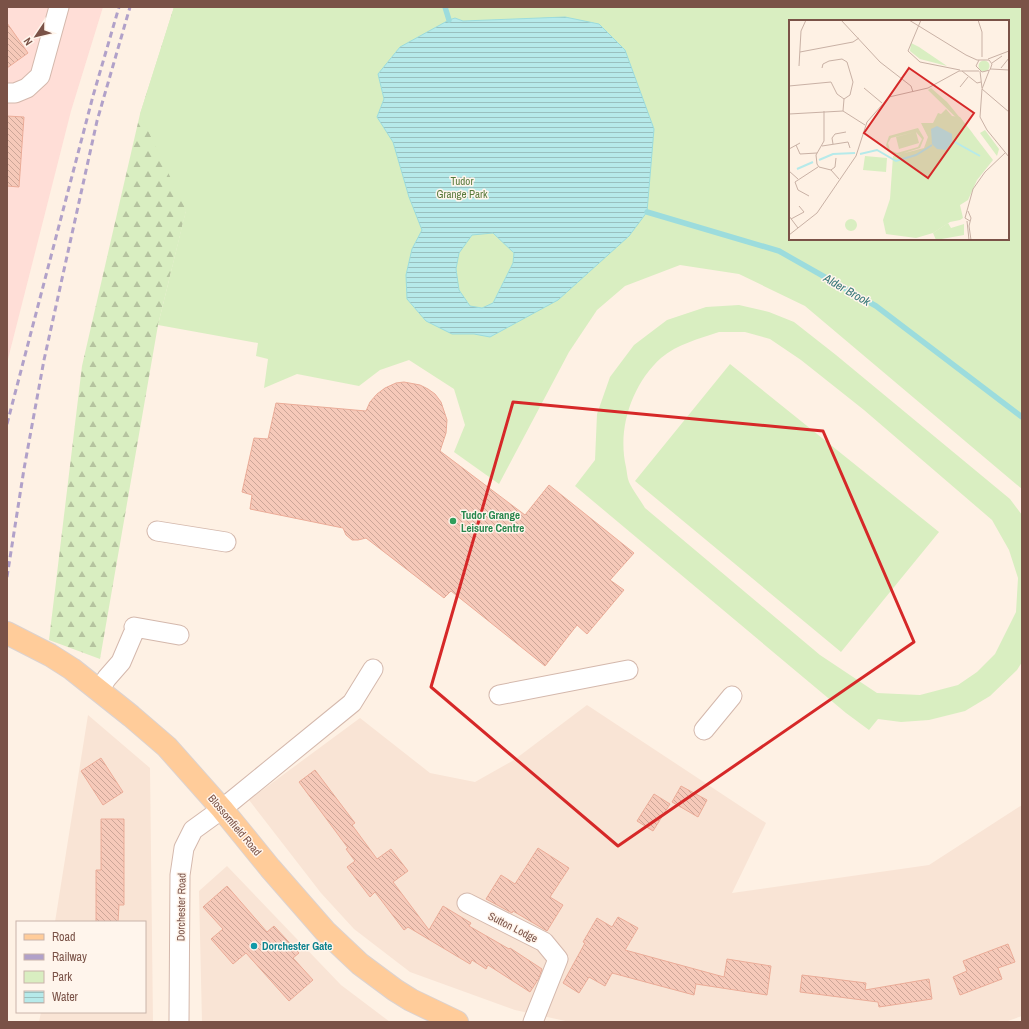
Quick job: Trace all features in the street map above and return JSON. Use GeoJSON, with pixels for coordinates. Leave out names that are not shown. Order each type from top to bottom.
{"type":"FeatureCollection","features":[{"type":"Feature","properties":{"kind":"main road","name":"Blossomfield Road"},"geometry":{"type":"LineString","coordinates":[[7,633],[50,655],[72,669],[167,747],[222,809],[270,868],[325,931],[360,964],[411,1000],[457,1022]]}},
{"type":"Feature","properties":{"kind":"street"},"geometry":{"type":"LineString","coordinates":[[7,93],[15,93],[27,88],[40,76],[59,7]]}},
{"type":"Feature","properties":{"kind":"street"},"geometry":{"type":"LineString","coordinates":[[157,531],[226,542]]}},
{"type":"Feature","properties":{"kind":"street"},"geometry":{"type":"LineString","coordinates":[[99,690],[121,662],[134,631],[179,635]]}},
{"type":"Feature","properties":{"kind":"street","name":"Dorchester Road"},"geometry":{"type":"LineString","coordinates":[[180,1022],[180,875],[184,848],[193,830],[222,809],[352,702],[373,668]]}},
{"type":"Feature","properties":{"kind":"street"},"geometry":{"type":"LineString","coordinates":[[499,695],[628,670]]}},
{"type":"Feature","properties":{"kind":"street"},"geometry":{"type":"LineString","coordinates":[[704,730],[732,696]]}},
{"type":"Feature","properties":{"kind":"street","name":"Sutton Lodge"},"geometry":{"type":"LineString","coordinates":[[467,903],[544,942],[558,959],[533,1022]]}},
{"type":"Feature","properties":{"kind":"highlighted area"},"geometry":{"type":"Polygon","coordinates":[[[513,402],[823,431],[914,642],[618,846],[431,687],[513,402]]]}},
{"type":"Feature","properties":{"kind":"shaded area"},"geometry":{"type":"Polygon","coordinates":[[[7,7],[103,7],[71,111],[7,363],[7,7]]]}},
{"type":"Feature","properties":{"kind":"shaded area"},"geometry":{"type":"Polygon","coordinates":[[[587,705],[766,823],[732,893],[929,865],[1022,805],[1022,1016],[1005,1022],[570,1022],[515,1010],[410,972],[354,929],[321,893],[249,800],[360,718],[430,773],[475,782],[514,760],[587,705]]]}},
{"type":"Feature","properties":{"kind":"shaded area"},"geometry":{"type":"Polygon","coordinates":[[[88,715],[150,768],[153,1022],[39,1022],[41,1013],[146,1013],[146,921],[55,921],[88,715]]]}},
{"type":"Feature","properties":{"kind":"shaded area"},"geometry":{"type":"Polygon","coordinates":[[[227,866],[341,985],[390,1022],[202,1022],[199,891],[227,866]]]}},
{"type":"Feature","properties":{"kind":"green space"},"geometry":{"type":"Polygon","coordinates":[[[174,7],[186,211],[158,325],[100,659],[49,640],[82,366],[140,114],[174,7]]]}},
{"type":"Feature","properties":{"kind":"green space","name":"Tudor Grange Park"},"geometry":{"type":"Polygon","coordinates":[[[174,7],[1022,7],[1022,489],[805,306],[739,274],[680,265],[625,286],[597,310],[569,352],[499,484],[454,452],[465,425],[454,389],[409,360],[380,370],[359,386],[297,374],[264,388],[268,359],[256,356],[258,343],[158,325],[186,210],[140,114],[174,7]]]}},
{"type":"Feature","properties":{"kind":"green space"},"geometry":{"type":"Polygon","coordinates":[[[739,305],[769,312],[794,322],[1010,499],[1022,515],[1022,662],[1017,670],[990,696],[965,711],[929,720],[901,722],[878,719],[869,730],[846,713],[575,486],[595,460],[597,414],[610,377],[634,345],[667,320],[706,307],[739,305]],[[719,332],[681,345],[661,358],[642,381],[629,408],[625,423],[624,452],[627,476],[632,489],[645,508],[820,655],[877,693],[920,695],[958,685],[977,672],[995,654],[1016,612],[1018,578],[1009,550],[992,520],[864,410],[801,360],[770,339],[745,332],[719,332]]]}},
{"type":"Feature","properties":{"kind":"green space"},"geometry":{"type":"Polygon","coordinates":[[[730,364],[939,532],[841,652],[635,481],[730,364]]]}},
{"type":"Feature","properties":{"kind":"water"},"geometry":{"type":"Polygon","coordinates":[[[565,17],[599,24],[625,50],[654,129],[647,212],[629,236],[558,300],[490,337],[474,334],[452,334],[426,321],[407,299],[406,275],[412,249],[422,230],[409,197],[393,142],[377,117],[384,99],[378,74],[400,47],[449,20],[455,18],[463,21],[565,17]],[[493,233],[472,235],[459,253],[456,269],[459,290],[470,306],[482,308],[493,303],[513,263],[514,253],[493,233]]]}},
{"type":"Feature","properties":{"kind":"building"},"geometry":{"type":"Polygon","coordinates":[[[7,23],[28,53],[7,68],[7,23]]]}},
{"type":"Feature","properties":{"kind":"building"},"geometry":{"type":"Polygon","coordinates":[[[7,116],[24,117],[19,187],[7,186],[7,116]]]}},
{"type":"Feature","properties":{"kind":"building","name":"Tudor Grange Leisure Centre"},"geometry":{"type":"Polygon","coordinates":[[[404,382],[420,385],[428,389],[435,394],[441,402],[447,420],[446,433],[440,451],[525,515],[549,485],[634,553],[610,580],[624,590],[587,634],[577,625],[545,666],[451,591],[444,598],[366,538],[352,540],[346,535],[343,528],[250,509],[252,495],[242,492],[254,438],[268,439],[276,403],[366,411],[370,402],[377,394],[396,383],[404,382]]]}},
{"type":"Feature","properties":{"kind":"building"},"geometry":{"type":"Polygon","coordinates":[[[101,758],[123,792],[103,805],[81,771],[101,758]]]}},
{"type":"Feature","properties":{"kind":"building"},"geometry":{"type":"Polygon","coordinates":[[[315,770],[355,823],[352,825],[377,859],[391,849],[408,871],[393,882],[429,930],[443,906],[471,923],[469,926],[509,949],[510,948],[542,969],[539,978],[530,992],[488,965],[486,969],[472,960],[470,964],[408,927],[404,930],[375,892],[370,897],[347,867],[355,861],[346,849],[348,848],[299,782],[315,770]]]}},
{"type":"Feature","properties":{"kind":"building"},"geometry":{"type":"Polygon","coordinates":[[[681,786],[707,800],[698,817],[672,802],[681,786]]]}},
{"type":"Feature","properties":{"kind":"building"},"geometry":{"type":"Polygon","coordinates":[[[654,794],[670,804],[653,831],[637,821],[654,794]]]}},
{"type":"Feature","properties":{"kind":"building"},"geometry":{"type":"Polygon","coordinates":[[[101,819],[124,819],[124,905],[119,905],[118,921],[96,921],[96,870],[101,870],[101,819]]]}},
{"type":"Feature","properties":{"kind":"building"},"geometry":{"type":"Polygon","coordinates":[[[538,848],[569,868],[550,897],[563,905],[547,931],[513,911],[512,913],[486,899],[501,875],[515,884],[538,848]]]}},
{"type":"Feature","properties":{"kind":"building","name":"Dorchester Gate"},"geometry":{"type":"Polygon","coordinates":[[[227,886],[267,932],[274,926],[299,953],[293,958],[313,980],[289,1001],[246,953],[233,964],[211,939],[223,929],[203,907],[227,886]]]}},
{"type":"Feature","properties":{"kind":"building"},"geometry":{"type":"Polygon","coordinates":[[[618,917],[638,928],[625,950],[724,977],[727,959],[771,966],[767,995],[696,984],[694,995],[612,973],[605,986],[589,977],[579,993],[563,983],[585,943],[583,942],[597,918],[612,927],[618,917]]]}},
{"type":"Feature","properties":{"kind":"building"},"geometry":{"type":"Polygon","coordinates":[[[1008,944],[1015,962],[998,968],[1002,979],[960,995],[953,977],[967,971],[963,961],[1008,944]]]}},
{"type":"Feature","properties":{"kind":"building"},"geometry":{"type":"Polygon","coordinates":[[[802,975],[866,983],[865,990],[929,979],[932,999],[879,1007],[878,1002],[800,992],[802,975]]]}},
{"type":"Feature","properties":{"kind":"waterway","name":"Alder Brook"},"geometry":{"type":"LineString","coordinates":[[445,7],[449,20]]}},
{"type":"Feature","properties":{"kind":"waterway","name":"Alder Brook"},"geometry":{"type":"LineString","coordinates":[[647,212],[779,251],[876,306],[1022,417]]}},
{"type":"Feature","properties":{"kind":"railway"},"geometry":{"type":"LineString","coordinates":[[7,424],[93,96],[119,7]]}},
{"type":"Feature","properties":{"kind":"railway"},"geometry":{"type":"LineString","coordinates":[[7,577],[24,469],[44,360],[97,121],[130,7]]}},
{"type":"Feature","properties":{"kind":"place","name":"Tudor Grange Leisure Centre"},"geometry":{"type":"Point","coordinates":[453,521]}},
{"type":"Feature","properties":{"kind":"place","name":"Dorchester Gate"},"geometry":{"type":"Point","coordinates":[254,946]}}]}
